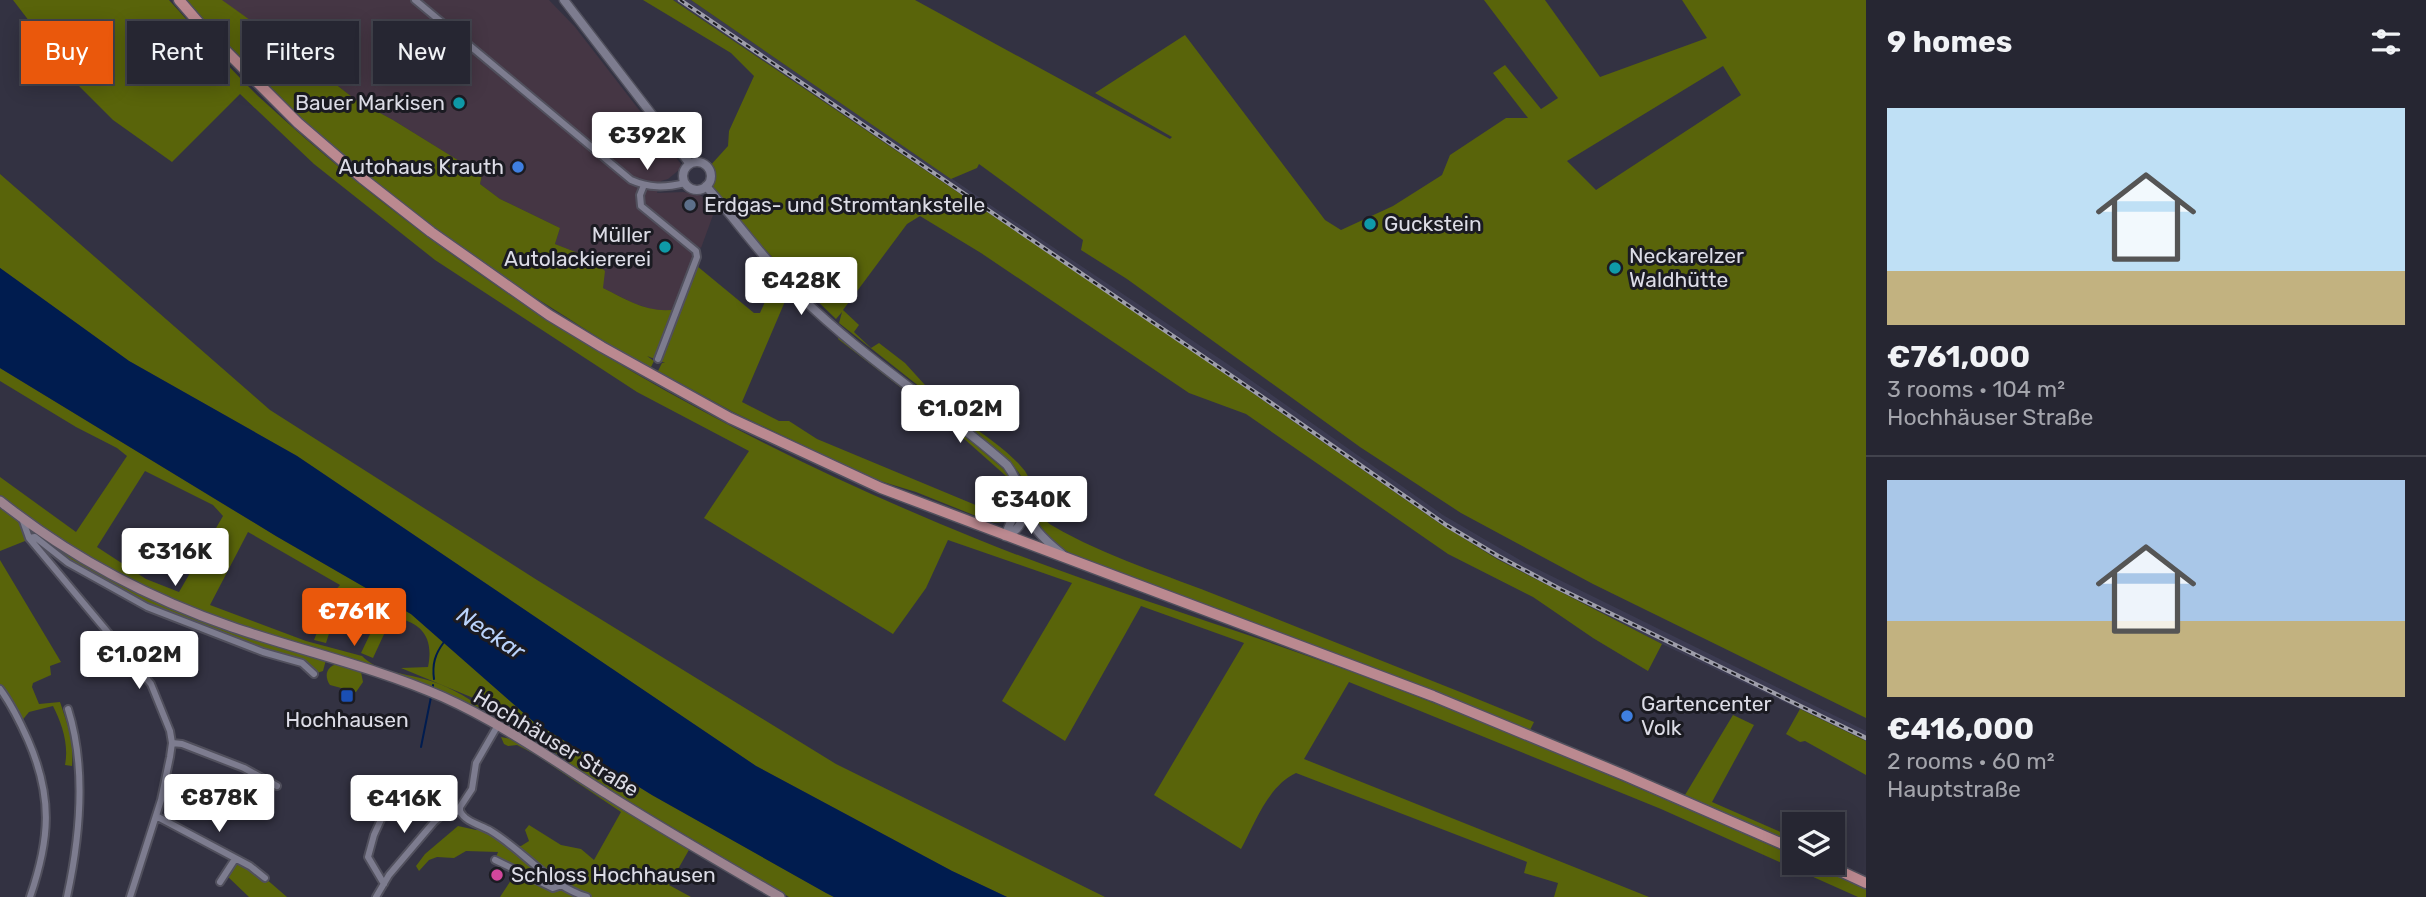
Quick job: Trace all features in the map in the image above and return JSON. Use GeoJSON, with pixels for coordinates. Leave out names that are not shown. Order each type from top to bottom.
{"type":"FeatureCollection","features":[{"type":"Feature","properties":{"kind":"main road"},"geometry":{"type":"LineString","coordinates":[[179,0],[205,30],[298,123],[431,232],[489,274],[602,347],[691,397],[881,488],[1445,701],[1782,844]]}},
{"type":"Feature","properties":{"kind":"main road","name":"Hochhäuser Straße"},"geometry":{"type":"LineString","coordinates":[[0,501],[90,562],[176,605],[232,627],[394,678],[440,696],[498,725],[633,810],[780,897]]}},
{"type":"Feature","properties":{"kind":"main road"},"geometry":{"type":"LineString","coordinates":[[1845,873],[1866,883]]}},
{"type":"Feature","properties":{"kind":"street"},"geometry":{"type":"LineString","coordinates":[[415,0],[618,171],[644,185],[673,186],[685,183]]}},
{"type":"Feature","properties":{"kind":"street"},"geometry":{"type":"LineString","coordinates":[[564,0],[690,164]]}},
{"type":"Feature","properties":{"kind":"street"},"geometry":{"type":"LineString","coordinates":[[702,162],[709,167],[711,180],[706,186],[697,190],[685,183],[684,170],[690,164],[702,162]]}},
{"type":"Feature","properties":{"kind":"street"},"geometry":{"type":"LineString","coordinates":[[644,185],[640,206],[696,251],[697,257],[658,359]]}},
{"type":"Feature","properties":{"kind":"street"},"geometry":{"type":"LineString","coordinates":[[706,186],[766,260],[800,296],[1007,465],[1018,483],[1025,509],[1040,536],[1070,560]]}},
{"type":"Feature","properties":{"kind":"street"},"geometry":{"type":"LineString","coordinates":[[1004,536],[1021,497]]}},
{"type":"Feature","properties":{"kind":"street"},"geometry":{"type":"LineString","coordinates":[[1004,536],[1019,528],[1025,509]]}},
{"type":"Feature","properties":{"kind":"street"},"geometry":{"type":"LineString","coordinates":[[23,519],[30,538],[151,684],[170,731],[172,743],[161,800],[130,897]]}},
{"type":"Feature","properties":{"kind":"street"},"geometry":{"type":"LineString","coordinates":[[30,538],[35,537],[68,563],[147,607],[263,652],[302,663],[314,674]]}},
{"type":"Feature","properties":{"kind":"street"},"geometry":{"type":"LineString","coordinates":[[0,689],[10,702],[39,764],[46,794],[43,851],[30,897]]}},
{"type":"Feature","properties":{"kind":"street"},"geometry":{"type":"LineString","coordinates":[[66,897],[76,855],[78,823],[78,757],[68,709]]}},
{"type":"Feature","properties":{"kind":"street"},"geometry":{"type":"LineString","coordinates":[[498,725],[476,763],[472,789],[460,807],[461,815],[501,837],[574,893],[587,897]]}},
{"type":"Feature","properties":{"kind":"street"},"geometry":{"type":"LineString","coordinates":[[172,743],[183,744],[244,768],[277,786]]}},
{"type":"Feature","properties":{"kind":"street"},"geometry":{"type":"LineString","coordinates":[[384,884],[368,857],[374,835],[388,804]]}},
{"type":"Feature","properties":{"kind":"street"},"geometry":{"type":"LineString","coordinates":[[376,897],[389,875],[434,822],[442,815],[460,811]]}},
{"type":"Feature","properties":{"kind":"street"},"geometry":{"type":"LineString","coordinates":[[156,817],[250,866],[265,878]]}},
{"type":"Feature","properties":{"kind":"street"},"geometry":{"type":"LineString","coordinates":[[220,882],[235,859]]}},
{"type":"Feature","properties":{"kind":"street"},"geometry":{"type":"LineString","coordinates":[[495,860],[553,888],[562,885]]}},
{"type":"Feature","properties":{"kind":"shaded area"},"geometry":{"type":"Polygon","coordinates":[[[202,0],[549,0],[575,27],[681,164],[679,170],[661,181],[657,193],[683,192],[700,195],[716,207],[701,248],[697,246],[673,312],[663,313],[633,303],[603,288],[591,258],[555,244],[560,228],[500,199],[480,184],[482,175],[356,100],[335,84],[359,84],[359,21],[251,21],[225,3],[202,0]]]}},
{"type":"Feature","properties":{"kind":"shaded area"},"geometry":{"type":"Polygon","coordinates":[[[673,0],[691,0],[1232,367],[1443,515],[1525,563],[1866,731],[1866,741],[1662,644],[1497,559],[1378,482],[1168,334],[673,0]]]}},
{"type":"Feature","properties":{"kind":"green space"},"geometry":{"type":"Polygon","coordinates":[[[13,0],[169,0],[188,21],[127,21],[127,84],[228,84],[228,65],[242,80],[242,84],[246,84],[339,167],[422,233],[508,294],[688,403],[782,452],[977,539],[1117,591],[1355,673],[1521,738],[1782,851],[1782,863],[1661,809],[1349,682],[1304,759],[1649,897],[1554,897],[1558,883],[1524,873],[1527,862],[1296,773],[1286,779],[1270,796],[1241,849],[1154,795],[1244,643],[1141,606],[1065,741],[1002,701],[1072,583],[948,540],[926,588],[893,634],[704,518],[749,451],[637,392],[435,260],[314,164],[240,94],[172,162],[113,120],[77,84],[113,84],[113,21],[29,21],[13,0]]]}},
{"type":"Feature","properties":{"kind":"green space"},"geometry":{"type":"Polygon","coordinates":[[[187,0],[222,0],[252,21],[242,21],[242,61],[228,46],[228,21],[206,21],[187,0]]]}},
{"type":"Feature","properties":{"kind":"green space"},"geometry":{"type":"Polygon","coordinates":[[[643,0],[673,0],[1168,334],[1439,523],[1497,559],[1662,644],[1648,671],[1533,597],[1448,554],[1246,414],[1189,393],[981,253],[920,216],[907,224],[843,310],[859,325],[854,332],[871,348],[879,343],[905,363],[944,406],[839,323],[842,312],[836,319],[774,259],[706,186],[711,176],[709,167],[728,146],[729,131],[754,76],[731,53],[643,0]]]}},
{"type":"Feature","properties":{"kind":"green space"},"geometry":{"type":"Polygon","coordinates":[[[691,0],[915,0],[1170,139],[1172,137],[1095,93],[1185,35],[1325,220],[1341,230],[1393,206],[1442,175],[1450,155],[1506,118],[1528,118],[1493,73],[1505,65],[1541,109],[1558,98],[1484,0],[1545,0],[1600,77],[1707,38],[1682,0],[1866,0],[1866,718],[1593,584],[1461,513],[1360,447],[1127,279],[1081,250],[1083,240],[979,164],[977,168],[951,179],[691,0]],[[1723,66],[1567,161],[1596,190],[1741,95],[1723,66]]]}},
{"type":"Feature","properties":{"kind":"green space"},"geometry":{"type":"Polygon","coordinates":[[[264,84],[335,84],[356,100],[482,175],[480,184],[500,199],[560,228],[555,244],[591,258],[605,271],[603,288],[630,301],[658,310],[678,309],[697,266],[754,313],[760,313],[776,277],[789,292],[742,402],[779,421],[789,421],[817,439],[978,506],[1000,511],[1011,495],[1006,476],[944,421],[838,339],[839,336],[945,419],[1007,472],[1014,496],[1011,513],[1007,519],[991,522],[916,492],[880,481],[733,412],[658,371],[662,363],[665,363],[647,356],[654,361],[650,369],[506,278],[407,208],[312,129],[264,84]]]}},
{"type":"Feature","properties":{"kind":"green space"},"geometry":{"type":"Polygon","coordinates":[[[0,174],[270,410],[537,580],[836,764],[1105,897],[1007,897],[952,871],[756,766],[297,456],[129,361],[0,268],[0,174]]]}},
{"type":"Feature","properties":{"kind":"green space"},"geometry":{"type":"Polygon","coordinates":[[[0,368],[276,536],[411,614],[534,722],[652,795],[834,897],[789,897],[570,766],[568,761],[498,716],[483,702],[401,668],[428,667],[427,639],[418,627],[411,623],[392,617],[373,658],[361,653],[382,609],[366,596],[346,596],[334,618],[326,643],[314,640],[332,594],[340,585],[248,532],[210,605],[306,641],[362,656],[383,669],[439,684],[483,709],[436,690],[327,656],[323,671],[314,674],[302,663],[197,628],[98,581],[35,537],[0,551],[0,477],[76,532],[127,456],[0,381],[0,368]],[[145,471],[97,547],[146,579],[179,592],[223,516],[213,505],[145,471]]]}},
{"type":"Feature","properties":{"kind":"green space"},"geometry":{"type":"Polygon","coordinates":[[[950,412],[990,439],[1018,463],[1029,478],[1042,515],[1053,526],[1073,537],[1534,722],[1530,730],[1065,551],[1036,527],[1030,513],[1025,485],[1014,467],[998,450],[950,415],[950,412]]]}},
{"type":"Feature","properties":{"kind":"green space"},"geometry":{"type":"Polygon","coordinates":[[[0,560],[61,662],[50,666],[51,675],[33,683],[32,687],[39,704],[60,702],[71,741],[72,766],[65,765],[64,734],[53,706],[29,712],[20,723],[0,689],[0,560]]]}},
{"type":"Feature","properties":{"kind":"green space"},"geometry":{"type":"Polygon","coordinates":[[[337,664],[361,672],[363,682],[356,692],[330,685],[327,672],[337,664]]]}},
{"type":"Feature","properties":{"kind":"green space"},"geometry":{"type":"Polygon","coordinates":[[[1800,709],[1866,741],[1866,775],[1805,741],[1800,742],[1786,734],[1800,709]]]}},
{"type":"Feature","properties":{"kind":"green space"},"geometry":{"type":"Polygon","coordinates":[[[1733,715],[1754,725],[1712,802],[1782,833],[1782,838],[1685,795],[1733,715]]]}},
{"type":"Feature","properties":{"kind":"green space"},"geometry":{"type":"Polygon","coordinates":[[[501,737],[516,740],[690,848],[669,885],[691,897],[500,897],[517,871],[495,860],[498,852],[466,851],[454,858],[437,857],[429,860],[419,871],[416,866],[425,854],[458,826],[476,830],[487,829],[511,845],[521,846],[529,841],[525,830],[529,825],[561,845],[581,849],[594,860],[621,812],[536,755],[517,745],[504,744],[501,737]]]}},
{"type":"Feature","properties":{"kind":"green space"},"geometry":{"type":"Polygon","coordinates":[[[235,859],[265,878],[287,897],[249,897],[225,874],[235,859]]]}},
{"type":"Feature","properties":{"kind":"green space"},"geometry":{"type":"Polygon","coordinates":[[[1809,875],[1840,876],[1866,889],[1866,897],[1858,897],[1809,875]]]}},
{"type":"Feature","properties":{"kind":"water","name":"Neckar"},"geometry":{"type":"Polygon","coordinates":[[[0,268],[129,361],[297,456],[756,766],[952,871],[1007,897],[834,897],[652,795],[534,722],[411,614],[276,536],[0,368],[0,268]]]}},
{"type":"Feature","properties":{"kind":"waterway"},"geometry":{"type":"LineString","coordinates":[[434,679],[435,659],[444,642]]}},
{"type":"Feature","properties":{"kind":"waterway"},"geometry":{"type":"LineString","coordinates":[[421,747],[431,697]]}},
{"type":"Feature","properties":{"kind":"railway"},"geometry":{"type":"LineString","coordinates":[[680,0],[1446,525],[1558,588],[1866,738]]}},
{"type":"Feature","properties":{"kind":"place","name":"Bauer Markisen"},"geometry":{"type":"Point","coordinates":[459,103]}},
{"type":"Feature","properties":{"kind":"place","name":"Autohaus Krauth"},"geometry":{"type":"Point","coordinates":[518,167]}},
{"type":"Feature","properties":{"kind":"place","name":"Erdgas- und Stromtankstelle"},"geometry":{"type":"Point","coordinates":[690,205]}},
{"type":"Feature","properties":{"kind":"place","name":"Guckstein"},"geometry":{"type":"Point","coordinates":[1370,224]}},
{"type":"Feature","properties":{"kind":"place","name":"Müller Autolackiererei"},"geometry":{"type":"Point","coordinates":[665,247]}},
{"type":"Feature","properties":{"kind":"place","name":"Neckarelzer Waldhütte"},"geometry":{"type":"Point","coordinates":[1615,268]}},
{"type":"Feature","properties":{"kind":"place","name":"Hochhausen"},"geometry":{"type":"Point","coordinates":[347,696]}},
{"type":"Feature","properties":{"kind":"place","name":"Gartencenter Volk"},"geometry":{"type":"Point","coordinates":[1627,716]}},
{"type":"Feature","properties":{"kind":"place","name":"Schloss Hochhausen"},"geometry":{"type":"Point","coordinates":[497,875]}}]}
